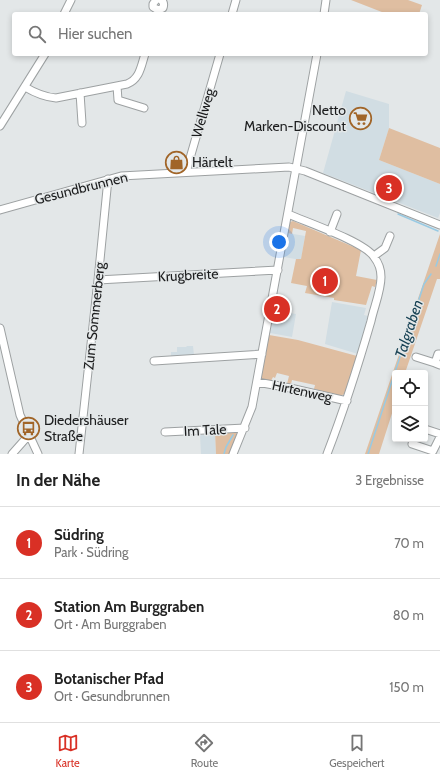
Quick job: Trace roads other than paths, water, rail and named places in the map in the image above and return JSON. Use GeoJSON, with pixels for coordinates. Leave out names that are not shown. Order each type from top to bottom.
{"type":"FeatureCollection","features":[{"type":"Feature","properties":{"kind":"street"},"geometry":{"type":"LineString","coordinates":[[65,12],[71,0]]}},
{"type":"Feature","properties":{"kind":"street"},"geometry":{"type":"LineString","coordinates":[[156,0],[153,7],[157,12],[164,6],[164,3],[161,0]]}},
{"type":"Feature","properties":{"kind":"street"},"geometry":{"type":"LineString","coordinates":[[233,12],[236,0]]}},
{"type":"Feature","properties":{"kind":"street"},"geometry":{"type":"LineString","coordinates":[[324,12],[326,0]]}},
{"type":"Feature","properties":{"kind":"street"},"geometry":{"type":"LineString","coordinates":[[0,126],[44,56]]}},
{"type":"Feature","properties":{"kind":"street"},"geometry":{"type":"LineString","coordinates":[[25,87],[35,93],[48,97],[61,98],[130,83],[136,79],[139,74],[144,56]]}},
{"type":"Feature","properties":{"kind":"street","name":"Wellweg"},"geometry":{"type":"LineString","coordinates":[[186,172],[219,56]]}},
{"type":"Feature","properties":{"kind":"street"},"geometry":{"type":"LineString","coordinates":[[234,454],[252,407],[316,56]]}},
{"type":"Feature","properties":{"kind":"street"},"geometry":{"type":"LineString","coordinates":[[117,86],[118,100],[144,108]]}},
{"type":"Feature","properties":{"kind":"street"},"geometry":{"type":"LineString","coordinates":[[80,93],[82,123]]}},
{"type":"Feature","properties":{"kind":"street","name":"Gesundbrunnen"},"geometry":{"type":"LineString","coordinates":[[0,210],[122,176],[289,167],[296,168],[440,225]]}},
{"type":"Feature","properties":{"kind":"street","name":"Zum Sommerberg"},"geometry":{"type":"LineString","coordinates":[[78,454],[108,179]]}},
{"type":"Feature","properties":{"kind":"street"},"geometry":{"type":"LineString","coordinates":[[288,214],[363,246],[374,256],[381,278],[361,356],[347,401],[327,454]]}},
{"type":"Feature","properties":{"kind":"street"},"geometry":{"type":"LineString","coordinates":[[330,232],[338,214]]}},
{"type":"Feature","properties":{"kind":"street"},"geometry":{"type":"LineString","coordinates":[[374,256],[385,248],[390,236]]}},
{"type":"Feature","properties":{"kind":"street","name":"Krugbreite"},"geometry":{"type":"LineString","coordinates":[[98,280],[278,270]]}},
{"type":"Feature","properties":{"kind":"street"},"geometry":{"type":"LineString","coordinates":[[0,328],[19,410],[28,436],[38,454]]}},
{"type":"Feature","properties":{"kind":"street"},"geometry":{"type":"LineString","coordinates":[[154,361],[262,354]]}},
{"type":"Feature","properties":{"kind":"street"},"geometry":{"type":"LineString","coordinates":[[416,357],[437,364],[438,354],[440,354]]}},
{"type":"Feature","properties":{"kind":"street","name":"Hirtenweg"},"geometry":{"type":"LineString","coordinates":[[257,382],[347,401]]}},
{"type":"Feature","properties":{"kind":"street","name":"Im Tale"},"geometry":{"type":"LineString","coordinates":[[165,432],[245,428]]}},
{"type":"Feature","properties":{"kind":"street"},"geometry":{"type":"LineString","coordinates":[[428,430],[440,434]]}},
{"type":"Feature","properties":{"kind":"street"},"geometry":{"type":"LineString","coordinates":[[12,454],[28,436]]}},
{"type":"Feature","properties":{"kind":"street"},"geometry":{"type":"LineString","coordinates":[[413,442],[412,444],[433,452],[440,437]]}},
{"type":"Feature","properties":{"kind":"waterway"},"geometry":{"type":"LineString","coordinates":[[398,214],[438,231]]}},
{"type":"Feature","properties":{"kind":"waterway","name":"Talgraben"},"geometry":{"type":"LineString","coordinates":[[436,266],[440,254]]}},
{"type":"Feature","properties":{"kind":"waterway","name":"Talgraben"},"geometry":{"type":"LineString","coordinates":[[368,454],[424,284],[431,274]]}},
{"type":"Feature","properties":{"kind":"waterway"},"geometry":{"type":"LineString","coordinates":[[224,454],[233,435]]}},
{"type":"Feature","properties":{"kind":"place","name":"Netto Marken-Discount"},"geometry":{"type":"Point","coordinates":[361,118]}},
{"type":"Feature","properties":{"kind":"place","name":"Härtelt"},"geometry":{"type":"Point","coordinates":[177,162]}},
{"type":"Feature","properties":{"kind":"place","name":"Botanischer Pfad"},"geometry":{"type":"Point","coordinates":[389,188]}},
{"type":"Feature","properties":{"kind":"place","name":"Südring"},"geometry":{"type":"Point","coordinates":[325,281]}},
{"type":"Feature","properties":{"kind":"place","name":"Station Am Burggraben"},"geometry":{"type":"Point","coordinates":[277,309]}},
{"type":"Feature","properties":{"kind":"place","name":"Diedershäuser Straße"},"geometry":{"type":"Point","coordinates":[28,428]}}]}
